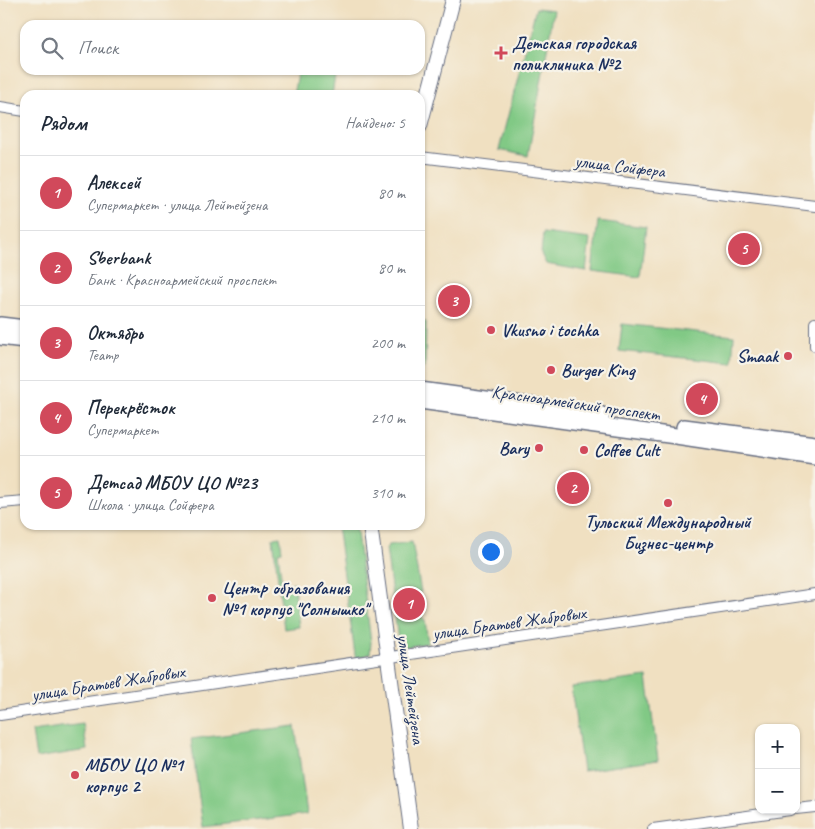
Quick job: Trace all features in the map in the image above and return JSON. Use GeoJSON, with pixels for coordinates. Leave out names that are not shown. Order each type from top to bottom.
{"type":"FeatureCollection","features":[{"type":"Feature","properties":{"kind":"main road"},"geometry":{"type":"LineString","coordinates":[[0,325],[20,327]]}},
{"type":"Feature","properties":{"kind":"main road"},"geometry":{"type":"LineString","coordinates":[[0,337],[20,339]]}},
{"type":"Feature","properties":{"kind":"main road","name":"Красноармейский проспект"},"geometry":{"type":"LineString","coordinates":[[425,391],[815,444]]}},
{"type":"Feature","properties":{"kind":"main road","name":"Красноармейский проспект"},"geometry":{"type":"LineString","coordinates":[[425,403],[676,436],[815,457]]}},
{"type":"Feature","properties":{"kind":"street"},"geometry":{"type":"LineString","coordinates":[[425,107],[453,0]]}},
{"type":"Feature","properties":{"kind":"street"},"geometry":{"type":"LineString","coordinates":[[0,107],[20,109]]}},
{"type":"Feature","properties":{"kind":"street","name":"улица Сойфера"},"geometry":{"type":"LineString","coordinates":[[425,158],[815,206]]}},
{"type":"Feature","properties":{"kind":"street"},"geometry":{"type":"LineString","coordinates":[[815,323],[815,346]]}},
{"type":"Feature","properties":{"kind":"street"},"geometry":{"type":"LineString","coordinates":[[0,503],[20,501]]}},
{"type":"Feature","properties":{"kind":"street","name":"улица Лейтейзена"},"geometry":{"type":"LineString","coordinates":[[371,530],[411,829]]}},
{"type":"Feature","properties":{"kind":"street","name":"улица Братьев Жабровых"},"geometry":{"type":"LineString","coordinates":[[0,716],[815,594]]}},
{"type":"Feature","properties":{"kind":"street"},"geometry":{"type":"LineString","coordinates":[[800,809],[815,807]]}},
{"type":"Feature","properties":{"kind":"street"},"geometry":{"type":"LineString","coordinates":[[653,829],[761,814]]}},
{"type":"Feature","properties":{"kind":"green space"},"geometry":{"type":"Polygon","coordinates":[[[536,8],[554,10],[528,156],[499,150],[536,8]]]}},
{"type":"Feature","properties":{"kind":"green space"},"geometry":{"type":"Polygon","coordinates":[[[297,75],[335,75],[333,90],[294,90],[297,75]]]}},
{"type":"Feature","properties":{"kind":"green space"},"geometry":{"type":"Polygon","coordinates":[[[598,221],[646,227],[640,277],[592,271],[598,221]]]}},
{"type":"Feature","properties":{"kind":"green space"},"geometry":{"type":"Polygon","coordinates":[[[543,233],[590,239],[586,271],[546,264],[541,254],[543,233]]]}},
{"type":"Feature","properties":{"kind":"green space"},"geometry":{"type":"Polygon","coordinates":[[[425,322],[426,322],[425,368],[425,322]]]}},
{"type":"Feature","properties":{"kind":"green space"},"geometry":{"type":"Polygon","coordinates":[[[622,324],[734,336],[732,363],[619,351],[622,324]]]}},
{"type":"Feature","properties":{"kind":"green space"},"geometry":{"type":"Polygon","coordinates":[[[338,530],[357,530],[371,642],[370,654],[356,658],[338,530]]]}},
{"type":"Feature","properties":{"kind":"green space"},"geometry":{"type":"Polygon","coordinates":[[[280,537],[282,551],[278,552],[282,584],[294,583],[299,627],[284,629],[273,538],[280,537]]]}},
{"type":"Feature","properties":{"kind":"green space"},"geometry":{"type":"Polygon","coordinates":[[[412,542],[421,592],[414,595],[416,612],[425,620],[428,643],[405,647],[398,641],[386,548],[389,545],[412,542]]]}},
{"type":"Feature","properties":{"kind":"green space"},"geometry":{"type":"Polygon","coordinates":[[[647,677],[658,760],[583,771],[571,687],[647,677]]]}},
{"type":"Feature","properties":{"kind":"green space"},"geometry":{"type":"Polygon","coordinates":[[[83,724],[87,750],[36,758],[32,731],[83,724]]]}},
{"type":"Feature","properties":{"kind":"green space"},"geometry":{"type":"Polygon","coordinates":[[[295,726],[307,814],[203,827],[191,739],[295,726]]]}},
{"type":"Feature","properties":{"kind":"place","name":"Детская городская поликлиника №2"},"geometry":{"type":"Point","coordinates":[501,53]}},
{"type":"Feature","properties":{"kind":"place","name":"Детсад МБОУ ЦО №23"},"geometry":{"type":"Point","coordinates":[744,249]}},
{"type":"Feature","properties":{"kind":"place","name":"Октябрь"},"geometry":{"type":"Point","coordinates":[454,301]}},
{"type":"Feature","properties":{"kind":"place","name":"Vkusno i tochka"},"geometry":{"type":"Point","coordinates":[491,330]}},
{"type":"Feature","properties":{"kind":"place","name":"Smaak"},"geometry":{"type":"Point","coordinates":[788,356]}},
{"type":"Feature","properties":{"kind":"place","name":"Burger King"},"geometry":{"type":"Point","coordinates":[551,370]}},
{"type":"Feature","properties":{"kind":"place","name":"Перекрёсток"},"geometry":{"type":"Point","coordinates":[702,399]}},
{"type":"Feature","properties":{"kind":"place","name":"Bary"},"geometry":{"type":"Point","coordinates":[539,448]}},
{"type":"Feature","properties":{"kind":"place","name":"Coffee Cult"},"geometry":{"type":"Point","coordinates":[584,450]}},
{"type":"Feature","properties":{"kind":"place","name":"Sberbank"},"geometry":{"type":"Point","coordinates":[573,488]}},
{"type":"Feature","properties":{"kind":"place","name":"Тульский Международный Бизнес-центр"},"geometry":{"type":"Point","coordinates":[668,503]}},
{"type":"Feature","properties":{"kind":"place","name":"Центр образования №1 корпус \"Солнышко\""},"geometry":{"type":"Point","coordinates":[212,598]}},
{"type":"Feature","properties":{"kind":"place","name":"Алексей"},"geometry":{"type":"Point","coordinates":[409,604]}},
{"type":"Feature","properties":{"kind":"place","name":"МБОУ ЦО №1 корпус 2"},"geometry":{"type":"Point","coordinates":[75,775]}}]}
